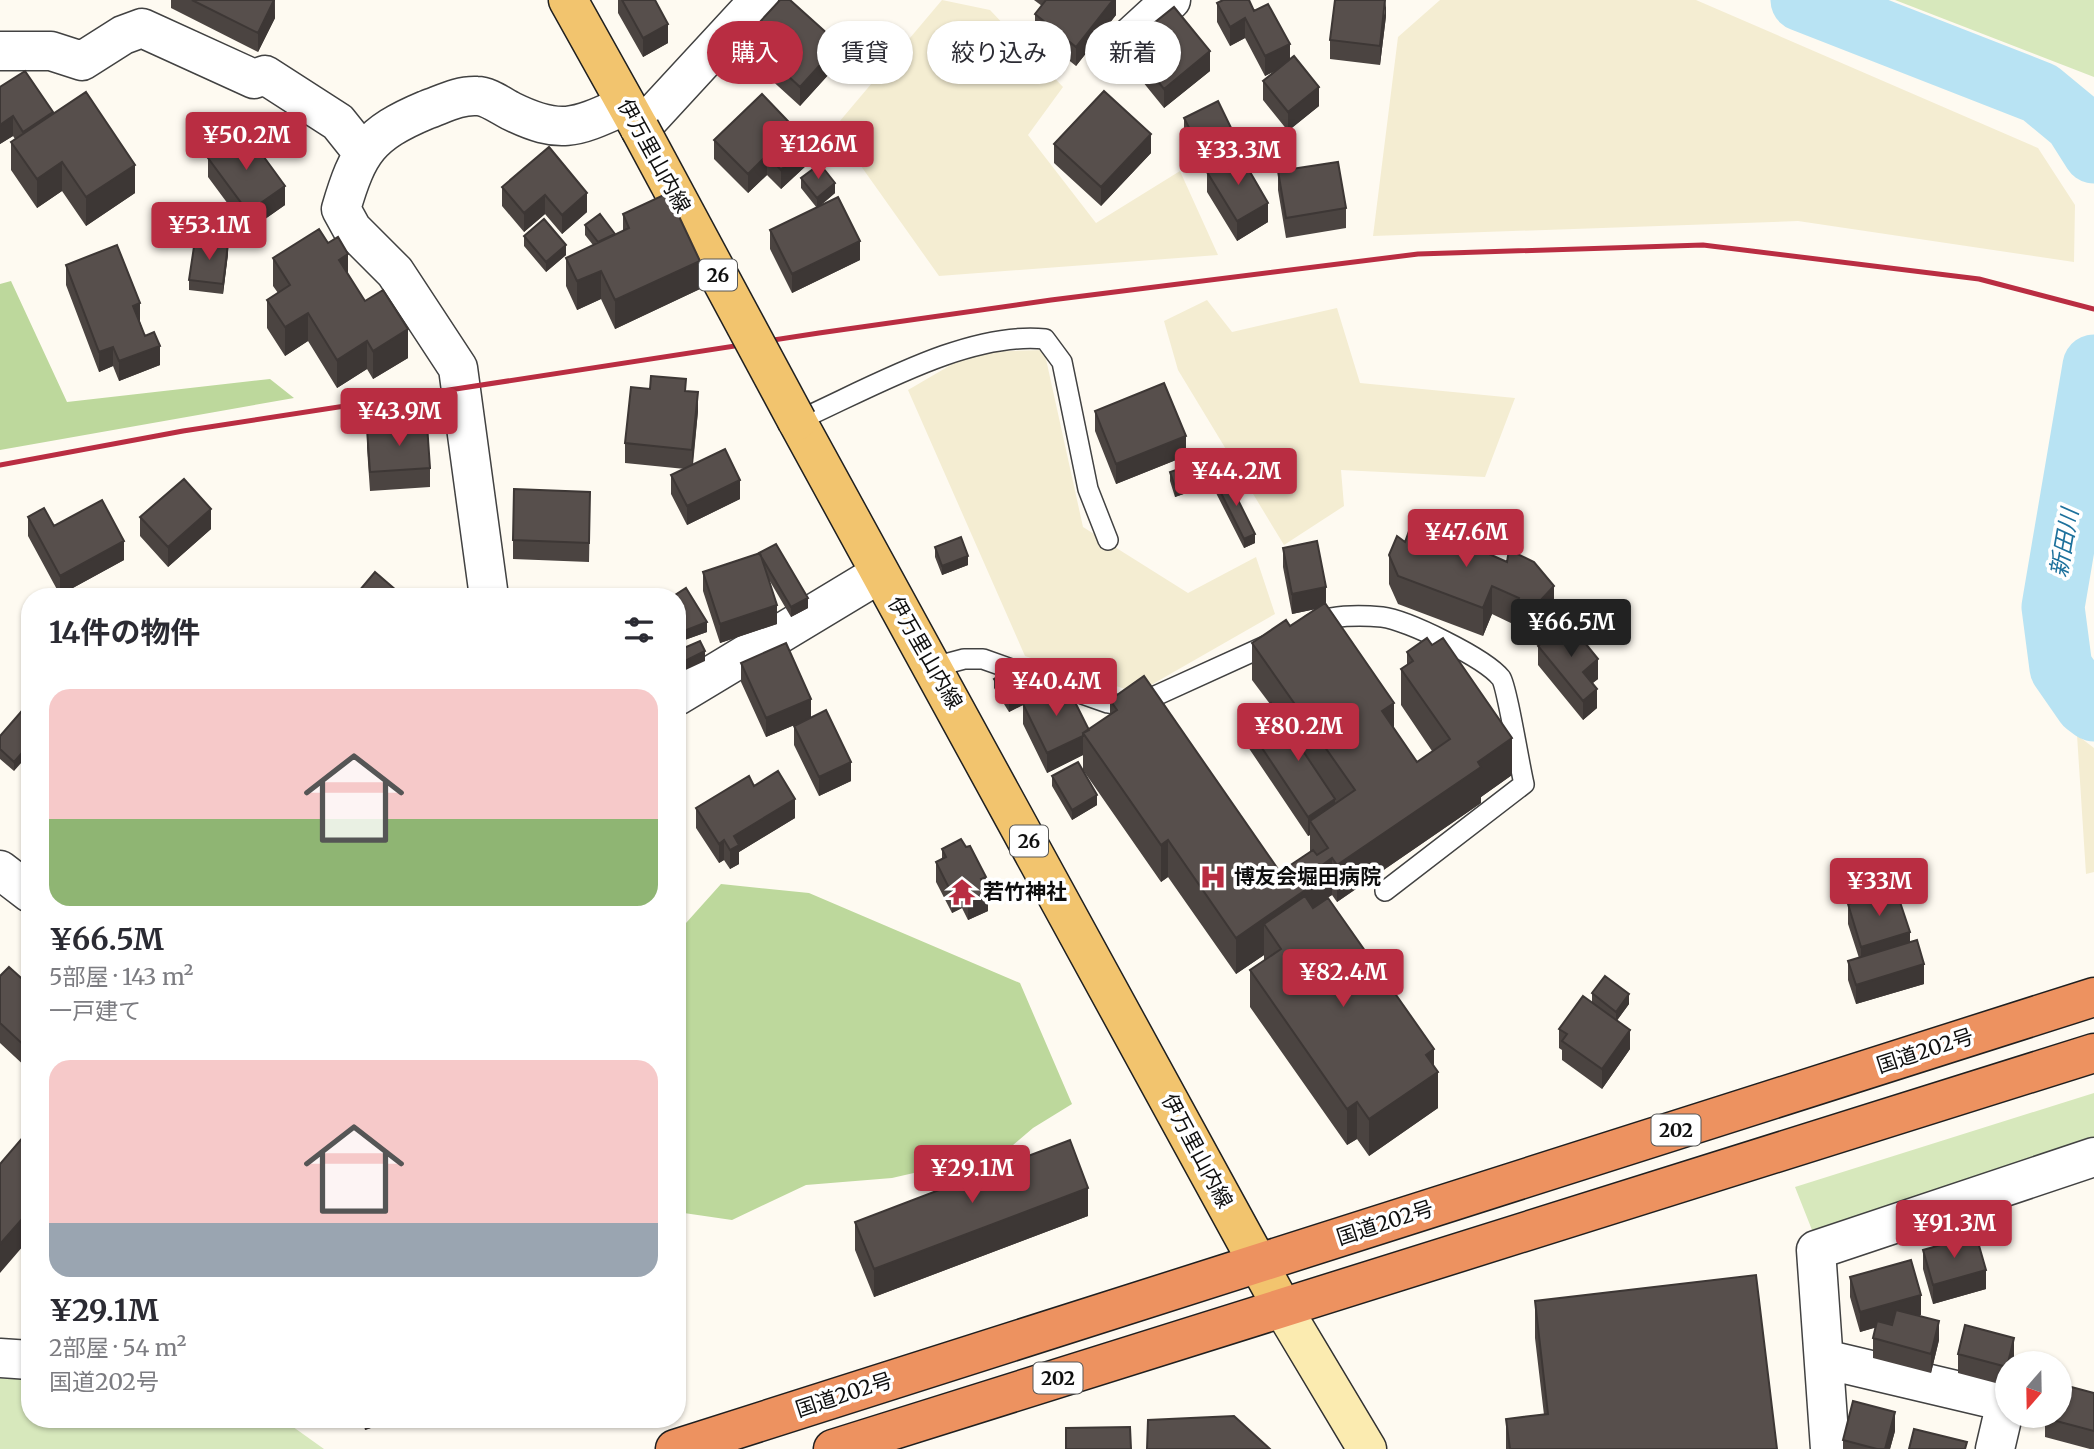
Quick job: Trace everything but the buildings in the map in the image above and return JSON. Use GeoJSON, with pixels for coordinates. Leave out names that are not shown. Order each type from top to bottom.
{"type":"FeatureCollection","features":[{"type":"Feature","properties":{"kind":"highway","name":"国道202号"},"geometry":{"type":"LineString","coordinates":[[675,1449],[2094,996]]}},
{"type":"Feature","properties":{"kind":"highway","name":"202"},"geometry":{"type":"LineString","coordinates":[[833,1449],[2094,1053]]}},
{"type":"Feature","properties":{"kind":"main road","name":"伊万里山内線"},"geometry":{"type":"LineString","coordinates":[[568,0],[879,574],[934,667],[1282,1307]]}},
{"type":"Feature","properties":{"kind":"street"},"geometry":{"type":"LineString","coordinates":[[488,588],[458,368],[395,272],[352,229],[341,209],[351,175],[362,152],[390,125],[457,98],[480,96],[541,126],[580,126],[633,117],[759,0]]}},
{"type":"Feature","properties":{"kind":"street"},"geometry":{"type":"LineString","coordinates":[[1148,21],[1171,0]]}},
{"type":"Feature","properties":{"kind":"street"},"geometry":{"type":"LineString","coordinates":[[0,51],[51,51],[82,61],[123,35],[142,28],[254,79],[265,75],[338,122],[362,152]]}},
{"type":"Feature","properties":{"kind":"street"},"geometry":{"type":"LineString","coordinates":[[686,691],[879,574]]}},
{"type":"Feature","properties":{"kind":"street"},"geometry":{"type":"LineString","coordinates":[[0,870],[21,886]]}},
{"type":"Feature","properties":{"kind":"street"},"geometry":{"type":"LineString","coordinates":[[1830,1449],[1816,1250],[2094,1157]]}},
{"type":"Feature","properties":{"kind":"street"},"geometry":{"type":"LineString","coordinates":[[1282,1307],[1367,1449]]}},
{"type":"Feature","properties":{"kind":"street"},"geometry":{"type":"LineString","coordinates":[[0,1358],[21,1359]]}},
{"type":"Feature","properties":{"kind":"street"},"geometry":{"type":"LineString","coordinates":[[1824,1359],[2006,1402],[1995,1449]]}},
{"type":"Feature","properties":{"kind":"lane"},"geometry":{"type":"LineString","coordinates":[[797,421],[971,344],[1018,336],[1045,338],[1062,362],[1088,489],[1108,540]]}},
{"type":"Feature","properties":{"kind":"lane"},"geometry":{"type":"LineString","coordinates":[[934,667],[964,659],[983,660],[1108,704],[1131,707],[1324,619],[1381,617],[1445,641],[1502,679],[1524,784],[1385,891]]}},
{"type":"Feature","properties":{"kind":"shaded area"},"geometry":{"type":"Polygon","coordinates":[[[942,0],[990,10],[1000,21],[927,21],[927,84],[1060,84],[1063,87],[1028,135],[1096,223],[1180,171],[1218,255],[939,276],[834,128],[871,84],[913,84],[913,34],[942,0]]]}},
{"type":"Feature","properties":{"kind":"shaded area"},"geometry":{"type":"Polygon","coordinates":[[[1440,0],[1696,0],[2038,148],[2075,205],[2074,262],[1798,221],[1373,236],[1398,37],[1440,0]]]}},
{"type":"Feature","properties":{"kind":"shaded area"},"geometry":{"type":"Polygon","coordinates":[[[1207,300],[1232,332],[1337,308],[1360,383],[1515,398],[1485,477],[1341,470],[1344,506],[1284,545],[1178,370],[1164,321],[1207,300]]]}},
{"type":"Feature","properties":{"kind":"shaded area"},"geometry":{"type":"Polygon","coordinates":[[[1044,350],[1083,527],[1188,593],[1256,557],[1275,614],[1137,693],[1025,656],[908,390],[973,352],[1044,350]]]}},
{"type":"Feature","properties":{"kind":"shaded area"},"geometry":{"type":"Polygon","coordinates":[[[2077,735],[2094,748],[2094,872],[2086,874],[2077,735]]]}},
{"type":"Feature","properties":{"kind":"green space"},"geometry":{"type":"Polygon","coordinates":[[[1895,0],[2094,0],[2094,77],[1895,0]]]}},
{"type":"Feature","properties":{"kind":"green space"},"geometry":{"type":"Polygon","coordinates":[[[11,281],[67,402],[270,379],[294,398],[0,450],[0,284],[11,281]]]}},
{"type":"Feature","properties":{"kind":"green space"},"geometry":{"type":"Polygon","coordinates":[[[721,884],[809,893],[1020,983],[1072,1104],[1033,1128],[1005,1152],[892,1178],[806,1185],[732,1220],[686,1213],[686,923],[721,884]]]}},
{"type":"Feature","properties":{"kind":"green space"},"geometry":{"type":"Polygon","coordinates":[[[2094,1093],[2094,1146],[1812,1230],[1795,1187],[2094,1093]]]}},
{"type":"Feature","properties":{"kind":"green space"},"geometry":{"type":"Polygon","coordinates":[[[0,1378],[21,1379],[21,1428],[295,1428],[324,1449],[0,1449],[0,1378]]]}},
{"type":"Feature","properties":{"kind":"waterway","name":"新田川"},"geometry":{"type":"LineString","coordinates":[[1802,0],[2040,93],[2075,122],[2094,152]]}},
{"type":"Feature","properties":{"kind":"waterway","name":"新田川"},"geometry":{"type":"LineString","coordinates":[[2094,366],[2053,607],[2061,668],[2086,704],[2094,710]]}},
{"type":"Feature","properties":{"kind":"railway"},"geometry":{"type":"LineString","coordinates":[[0,465],[183,431],[819,333],[1051,300],[1418,254],[1703,245],[1979,279],[2094,309]]}},
{"type":"Feature","properties":{"kind":"place","name":"博友会堀田病院"},"geometry":{"type":"Point","coordinates":[1213,877]}},
{"type":"Feature","properties":{"kind":"place","name":"若竹神社"},"geometry":{"type":"Point","coordinates":[962,892]}}]}
